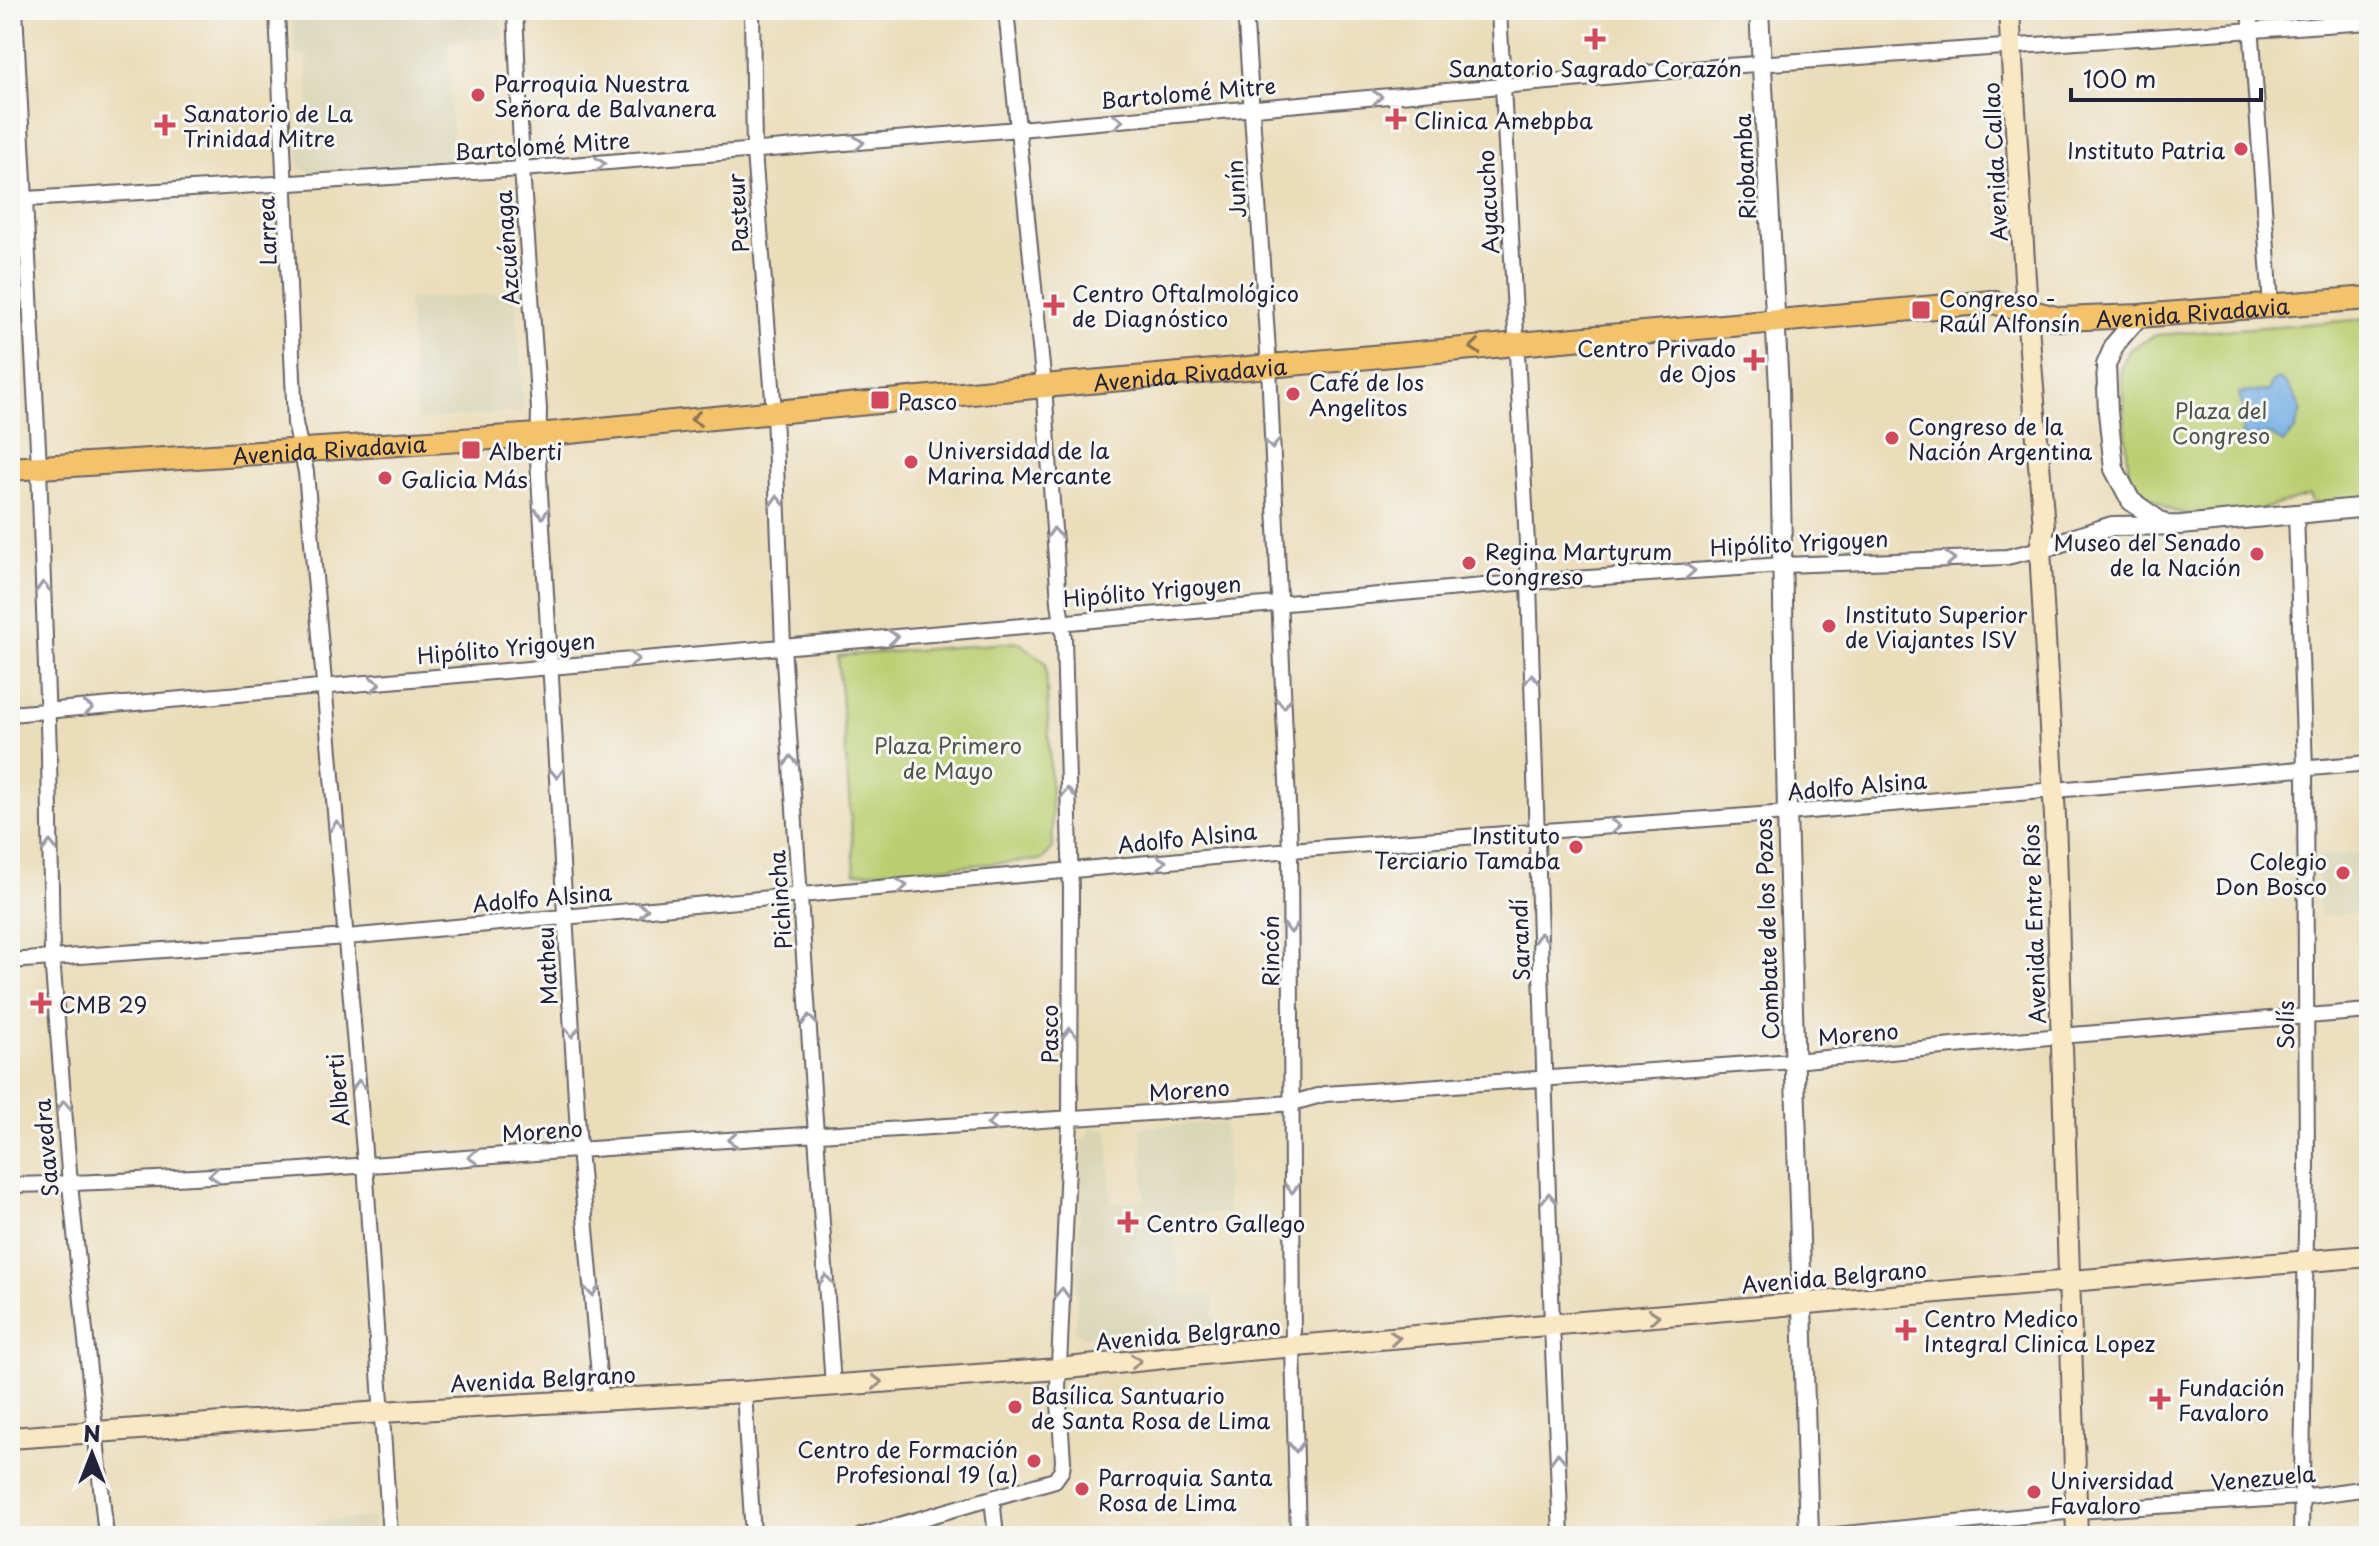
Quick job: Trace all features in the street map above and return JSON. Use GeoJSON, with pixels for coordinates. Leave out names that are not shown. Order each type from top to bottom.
{"type":"FeatureCollection","features":[{"type":"Feature","properties":{"kind":"main road","name":"Avenida Callao"},"geometry":{"type":"LineString","coordinates":[[2009,10],[2027,312]]}},
{"type":"Feature","properties":{"kind":"main road","name":"Avenida Rivadavia"},"geometry":{"type":"LineString","coordinates":[[10,469],[538,435],[1044,386],[1992,302],[2060,319],[2369,298]]}},
{"type":"Feature","properties":{"kind":"main road","name":"Avenida Entre Ríos"},"geometry":{"type":"LineString","coordinates":[[2027,312],[2044,527],[2040,549],[2053,790],[2077,1536]]}},
{"type":"Feature","properties":{"kind":"main road","name":"Avenida Belgrano"},"geometry":{"type":"LineString","coordinates":[[10,1438],[1058,1369],[2369,1256]]}},
{"type":"Feature","properties":{"kind":"street","name":"Saavedra"},"geometry":{"type":"LineString","coordinates":[[15,10],[17,199],[39,467],[52,957],[70,1184],[106,1536]]}},
{"type":"Feature","properties":{"kind":"street","name":"Larrea"},"geometry":{"type":"LineString","coordinates":[[277,10],[295,423],[302,450]]}},
{"type":"Feature","properties":{"kind":"street","name":"Azcuénaga"},"geometry":{"type":"LineString","coordinates":[[515,10],[538,435]]}},
{"type":"Feature","properties":{"kind":"street","name":"Pasteur"},"geometry":{"type":"LineString","coordinates":[[752,10],[754,152],[774,412]]}},
{"type":"Feature","properties":{"kind":"street","name":"Pasco"},"geometry":{"type":"LineString","coordinates":[[992,1498],[1055,1480],[1062,1470],[1058,1369],[1070,1120],[1071,871],[1064,639],[1044,386],[1006,10]]}},
{"type":"Feature","properties":{"kind":"street","name":"Junín"},"geometry":{"type":"LineString","coordinates":[[1245,10],[1269,366]]}},
{"type":"Feature","properties":{"kind":"street","name":"Ayacucho"},"geometry":{"type":"LineString","coordinates":[[1499,10],[1516,344]]}},
{"type":"Feature","properties":{"kind":"street","name":"Riobamba"},"geometry":{"type":"LineString","coordinates":[[1759,10],[1776,321]]}},
{"type":"Feature","properties":{"kind":"street"},"geometry":{"type":"LineString","coordinates":[[2250,10],[2271,305]]}},
{"type":"Feature","properties":{"kind":"street","name":"Bartolomé Mitre"},"geometry":{"type":"LineString","coordinates":[[17,199],[754,152],[1763,63],[2369,22]]}},
{"type":"Feature","properties":{"kind":"street"},"geometry":{"type":"LineString","coordinates":[[2139,316],[2115,344],[2106,365],[2114,469],[2131,501],[2168,526]]}},
{"type":"Feature","properties":{"kind":"street","name":"Combate de los Pozos"},"geometry":{"type":"LineString","coordinates":[[1776,321],[1809,1536]]}},
{"type":"Feature","properties":{"kind":"street","name":"Sarandí"},"geometry":{"type":"LineString","coordinates":[[1516,344],[1529,582],[1561,1536]]}},
{"type":"Feature","properties":{"kind":"street","name":"Rincón"},"geometry":{"type":"LineString","coordinates":[[1269,366],[1290,850],[1293,1347],[1298,1536]]}},
{"type":"Feature","properties":{"kind":"street","name":"Pichincha"},"geometry":{"type":"LineString","coordinates":[[774,412],[783,646],[833,1386]]}},
{"type":"Feature","properties":{"kind":"street","name":"Matheu"},"geometry":{"type":"LineString","coordinates":[[538,435],[579,1149],[601,1398]]}},
{"type":"Feature","properties":{"kind":"street","name":"Alberti"},"geometry":{"type":"LineString","coordinates":[[302,450],[347,937],[390,1536]]}},
{"type":"Feature","properties":{"kind":"street","name":"Hipólito Yrigoyen"},"geometry":{"type":"LineString","coordinates":[[10,714],[1529,582],[1783,565],[2007,557],[2112,526],[2168,526],[2369,507]]}},
{"type":"Feature","properties":{"kind":"street","name":"Solís"},"geometry":{"type":"LineString","coordinates":[[2296,514],[2305,769],[2305,1261],[2301,1536]]}},
{"type":"Feature","properties":{"kind":"street","name":"Adolfo Alsina"},"geometry":{"type":"LineString","coordinates":[[10,961],[347,937],[1290,850],[1787,813],[2369,763]]}},
{"type":"Feature","properties":{"kind":"street","name":"Moreno"},"geometry":{"type":"LineString","coordinates":[[10,1185],[70,1184],[579,1149],[1070,1120],[1292,1103],[1325,1094],[1794,1061],[2369,1011]]}},
{"type":"Feature","properties":{"kind":"street"},"geometry":{"type":"LineString","coordinates":[[744,1392],[753,1536]]}},
{"type":"Feature","properties":{"kind":"street","name":"Venezuela"},"geometry":{"type":"LineString","coordinates":[[1825,1536],[2076,1511],[2301,1497],[2369,1488]]}},
{"type":"Feature","properties":{"kind":"street"},"geometry":{"type":"LineString","coordinates":[[861,1536],[992,1498],[996,1536]]}},
{"type":"Feature","properties":{"kind":"shaded area"},"geometry":{"type":"Polygon","coordinates":[[[292,10],[502,10],[503,38],[448,41],[453,165],[309,172],[299,165],[298,128],[310,126],[307,55],[294,55],[292,10]]]}},
{"type":"Feature","properties":{"kind":"shaded area"},"geometry":{"type":"Polygon","coordinates":[[[516,293],[523,411],[417,420],[408,299],[516,293]]]}},
{"type":"Feature","properties":{"kind":"shaded area","name":"Colegio Don Bosco"},"geometry":{"type":"Polygon","coordinates":[[[2369,853],[2369,912],[2320,916],[2318,855],[2369,853]]]}},
{"type":"Feature","properties":{"kind":"shaded area","name":"Centro Gallego"},"geometry":{"type":"Polygon","coordinates":[[[1225,1122],[1227,1213],[1179,1214],[1175,1231],[1181,1296],[1213,1293],[1214,1327],[1084,1337],[1075,1331],[1082,1140],[1091,1128],[1108,1129],[1112,1203],[1145,1201],[1140,1127],[1225,1122]]]}},
{"type":"Feature","properties":{"kind":"shaded area"},"geometry":{"type":"Polygon","coordinates":[[[373,1517],[375,1536],[316,1534],[315,1521],[373,1517]]]}},
{"type":"Feature","properties":{"kind":"green space","name":"Plaza del Congreso"},"geometry":{"type":"Polygon","coordinates":[[[2369,319],[2369,497],[2315,503],[2311,502],[2310,495],[2256,511],[2186,514],[2170,510],[2140,490],[2129,477],[2121,368],[2130,349],[2156,335],[2369,319]]]}},
{"type":"Feature","properties":{"kind":"green space","name":"Plaza Primero de Mayo"},"geometry":{"type":"Polygon","coordinates":[[[1019,642],[1046,663],[1053,848],[1042,860],[855,873],[838,656],[1019,642]]]}},
{"type":"Feature","properties":{"kind":"water"},"geometry":{"type":"Polygon","coordinates":[[[2278,379],[2293,393],[2301,409],[2295,430],[2283,443],[2270,434],[2241,437],[2245,418],[2239,393],[2269,391],[2271,383],[2278,379]]]}},
{"type":"Feature","properties":{"kind":"place","name":"Sanatorio Sagrado Corazón"},"geometry":{"type":"Point","coordinates":[1595,39]}},
{"type":"Feature","properties":{"kind":"place","name":"Parroquia Nuestra Señora de Balvanera"},"geometry":{"type":"Point","coordinates":[478,95]}},
{"type":"Feature","properties":{"kind":"place","name":"Clinica Amebpba"},"geometry":{"type":"Point","coordinates":[1396,119]}},
{"type":"Feature","properties":{"kind":"place","name":"Sanatorio de La Trinidad Mitre"},"geometry":{"type":"Point","coordinates":[165,125]}},
{"type":"Feature","properties":{"kind":"place","name":"Instituto Patria"},"geometry":{"type":"Point","coordinates":[2241,149]}},
{"type":"Feature","properties":{"kind":"place","name":"Centro Oftalmológico de Diagnóstico"},"geometry":{"type":"Point","coordinates":[1054,305]}},
{"type":"Feature","properties":{"kind":"place","name":"Congreso - Raúl Alfonsín"},"geometry":{"type":"Point","coordinates":[1921,310]}},
{"type":"Feature","properties":{"kind":"place","name":"Centro Privado de Ojos"},"geometry":{"type":"Point","coordinates":[1754,360]}},
{"type":"Feature","properties":{"kind":"place","name":"Café de los Angelitos"},"geometry":{"type":"Point","coordinates":[1293,394]}},
{"type":"Feature","properties":{"kind":"place","name":"Pasco"},"geometry":{"type":"Point","coordinates":[880,400]}},
{"type":"Feature","properties":{"kind":"place","name":"Congreso de la Nación Argentina"},"geometry":{"type":"Point","coordinates":[1892,438]}},
{"type":"Feature","properties":{"kind":"place","name":"Alberti"},"geometry":{"type":"Point","coordinates":[471,450]}},
{"type":"Feature","properties":{"kind":"place","name":"Universidad de la Marina Mercante"},"geometry":{"type":"Point","coordinates":[911,462]}},
{"type":"Feature","properties":{"kind":"place","name":"Galicia Más"},"geometry":{"type":"Point","coordinates":[385,478]}},
{"type":"Feature","properties":{"kind":"place","name":"Museo del Senado de la Nación"},"geometry":{"type":"Point","coordinates":[2257,554]}},
{"type":"Feature","properties":{"kind":"place","name":"Regina Martyrum Congreso"},"geometry":{"type":"Point","coordinates":[1469,563]}},
{"type":"Feature","properties":{"kind":"place","name":"Instituto Superior de Viajantes ISV"},"geometry":{"type":"Point","coordinates":[1829,626]}},
{"type":"Feature","properties":{"kind":"place","name":"Instituto Terciario Tamaba"},"geometry":{"type":"Point","coordinates":[1576,847]}},
{"type":"Feature","properties":{"kind":"place","name":"Colegio Don Bosco"},"geometry":{"type":"Point","coordinates":[2343,873]}},
{"type":"Feature","properties":{"kind":"place","name":"CMB 29"},"geometry":{"type":"Point","coordinates":[41,1003]}},
{"type":"Feature","properties":{"kind":"place","name":"Centro Gallego"},"geometry":{"type":"Point","coordinates":[1128,1222]}},
{"type":"Feature","properties":{"kind":"place","name":"Centro Medico Integral Clinica Lopez"},"geometry":{"type":"Point","coordinates":[1906,1330]}},
{"type":"Feature","properties":{"kind":"place","name":"Fundación Favaloro"},"geometry":{"type":"Point","coordinates":[2160,1399]}},
{"type":"Feature","properties":{"kind":"place","name":"Basílica Santuario de Santa Rosa de Lima"},"geometry":{"type":"Point","coordinates":[1015,1407]}},
{"type":"Feature","properties":{"kind":"place","name":"Centro de Formación Profesional 19 (a)"},"geometry":{"type":"Point","coordinates":[1034,1461]}},
{"type":"Feature","properties":{"kind":"place","name":"Parroquia Santa Rosa de Lima"},"geometry":{"type":"Point","coordinates":[1082,1489]}},
{"type":"Feature","properties":{"kind":"place","name":"Universidad Favaloro"},"geometry":{"type":"Point","coordinates":[2034,1492]}}]}
